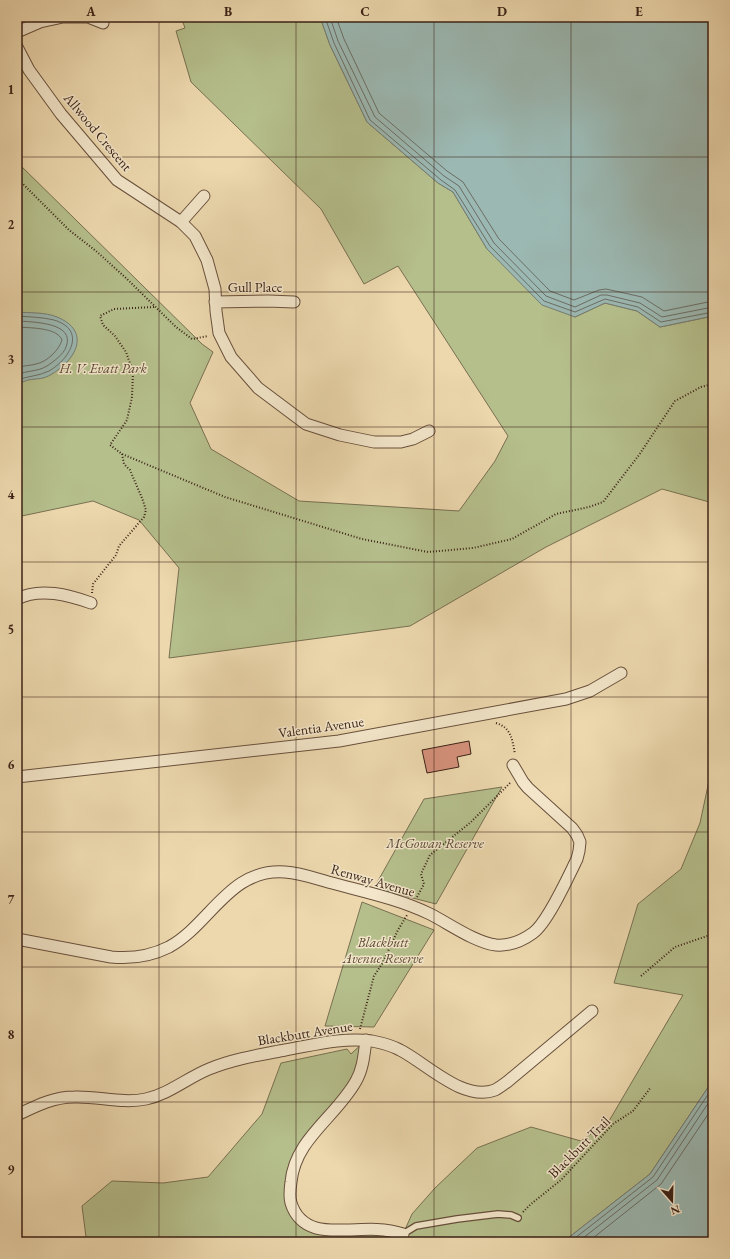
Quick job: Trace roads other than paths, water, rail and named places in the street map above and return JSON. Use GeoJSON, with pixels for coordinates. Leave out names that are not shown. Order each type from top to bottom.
{"type":"FeatureCollection","features":[{"type":"Feature","properties":{"kind":"street"},"geometry":{"type":"LineString","coordinates":[[17,32],[40,22],[63,17],[88,17],[103,23]]}},
{"type":"Feature","properties":{"kind":"street","name":"Allwood Crescent"},"geometry":{"type":"LineString","coordinates":[[17,47],[29,70],[62,114],[117,180],[181,222],[195,236],[207,260],[215,289],[219,333],[231,357],[258,388],[306,424],[340,434],[374,442],[401,442],[413,439],[429,431]]}},
{"type":"Feature","properties":{"kind":"street"},"geometry":{"type":"LineString","coordinates":[[181,222],[204,196]]}},
{"type":"Feature","properties":{"kind":"street","name":"Gull Place"},"geometry":{"type":"LineString","coordinates":[[215,302],[294,302]]}},
{"type":"Feature","properties":{"kind":"street"},"geometry":{"type":"LineString","coordinates":[[17,599],[25,595],[52,593],[74,597],[91,603]]}},
{"type":"Feature","properties":{"kind":"street","name":"Valentia Avenue"},"geometry":{"type":"LineString","coordinates":[[17,777],[245,752],[364,737],[566,699],[590,691],[621,673]]}},
{"type":"Feature","properties":{"kind":"street","name":"Renway Avenue"},"geometry":{"type":"LineString","coordinates":[[17,939],[111,957],[122,958],[147,955],[170,946],[180,940],[235,887],[256,876],[276,872],[298,874],[389,899],[430,914],[485,943],[496,945],[518,942],[534,932],[541,925],[577,859],[580,851],[580,842],[572,828],[523,782],[513,765]]}},
{"type":"Feature","properties":{"kind":"street","name":"Blackbutt Avenue"},"geometry":{"type":"LineString","coordinates":[[17,1115],[44,1102],[64,1097],[85,1097],[127,1101],[147,1099],[165,1093],[199,1074],[232,1061],[347,1039],[385,1044],[402,1050],[458,1087],[486,1092],[494,1090],[507,1082],[592,1010]]}},
{"type":"Feature","properties":{"kind":"street"},"geometry":{"type":"LineString","coordinates":[[362,1040],[363,1062],[356,1081],[344,1098],[312,1134],[298,1154],[292,1173],[290,1194],[291,1201],[295,1214],[300,1220],[316,1228],[336,1230],[382,1229],[403,1234]]}},
{"type":"Feature","properties":{"kind":"lane"},"geometry":{"type":"LineString","coordinates":[[403,1234],[416,1226],[457,1219],[498,1214],[505,1214],[518,1218]]}},
{"type":"Feature","properties":{"kind":"water"},"geometry":{"type":"Polygon","coordinates":[[[320,17],[713,17],[713,316],[660,327],[637,311],[605,303],[575,317],[542,305],[487,249],[453,192],[438,183],[367,122],[330,45],[320,17]]]}},
{"type":"Feature","properties":{"kind":"water"},"geometry":{"type":"Polygon","coordinates":[[[17,312],[52,315],[68,323],[74,330],[77,337],[77,345],[74,353],[68,361],[52,374],[46,377],[28,380],[17,384],[17,312]]]}},
{"type":"Feature","properties":{"kind":"water"},"geometry":{"type":"Polygon","coordinates":[[[713,1080],[713,1242],[563,1242],[650,1174],[713,1080]]]}},
{"type":"Feature","properties":{"kind":"park label","name":"H. V. Evatt Park"},"geometry":{"type":"Point","coordinates":[103,368]}},
{"type":"Feature","properties":{"kind":"park label","name":"McGowan Reserve"},"geometry":{"type":"Point","coordinates":[435,843]}},
{"type":"Feature","properties":{"kind":"park label","name":"Blackbutt Avenue Reserve"},"geometry":{"type":"Point","coordinates":[383,950]}}]}
